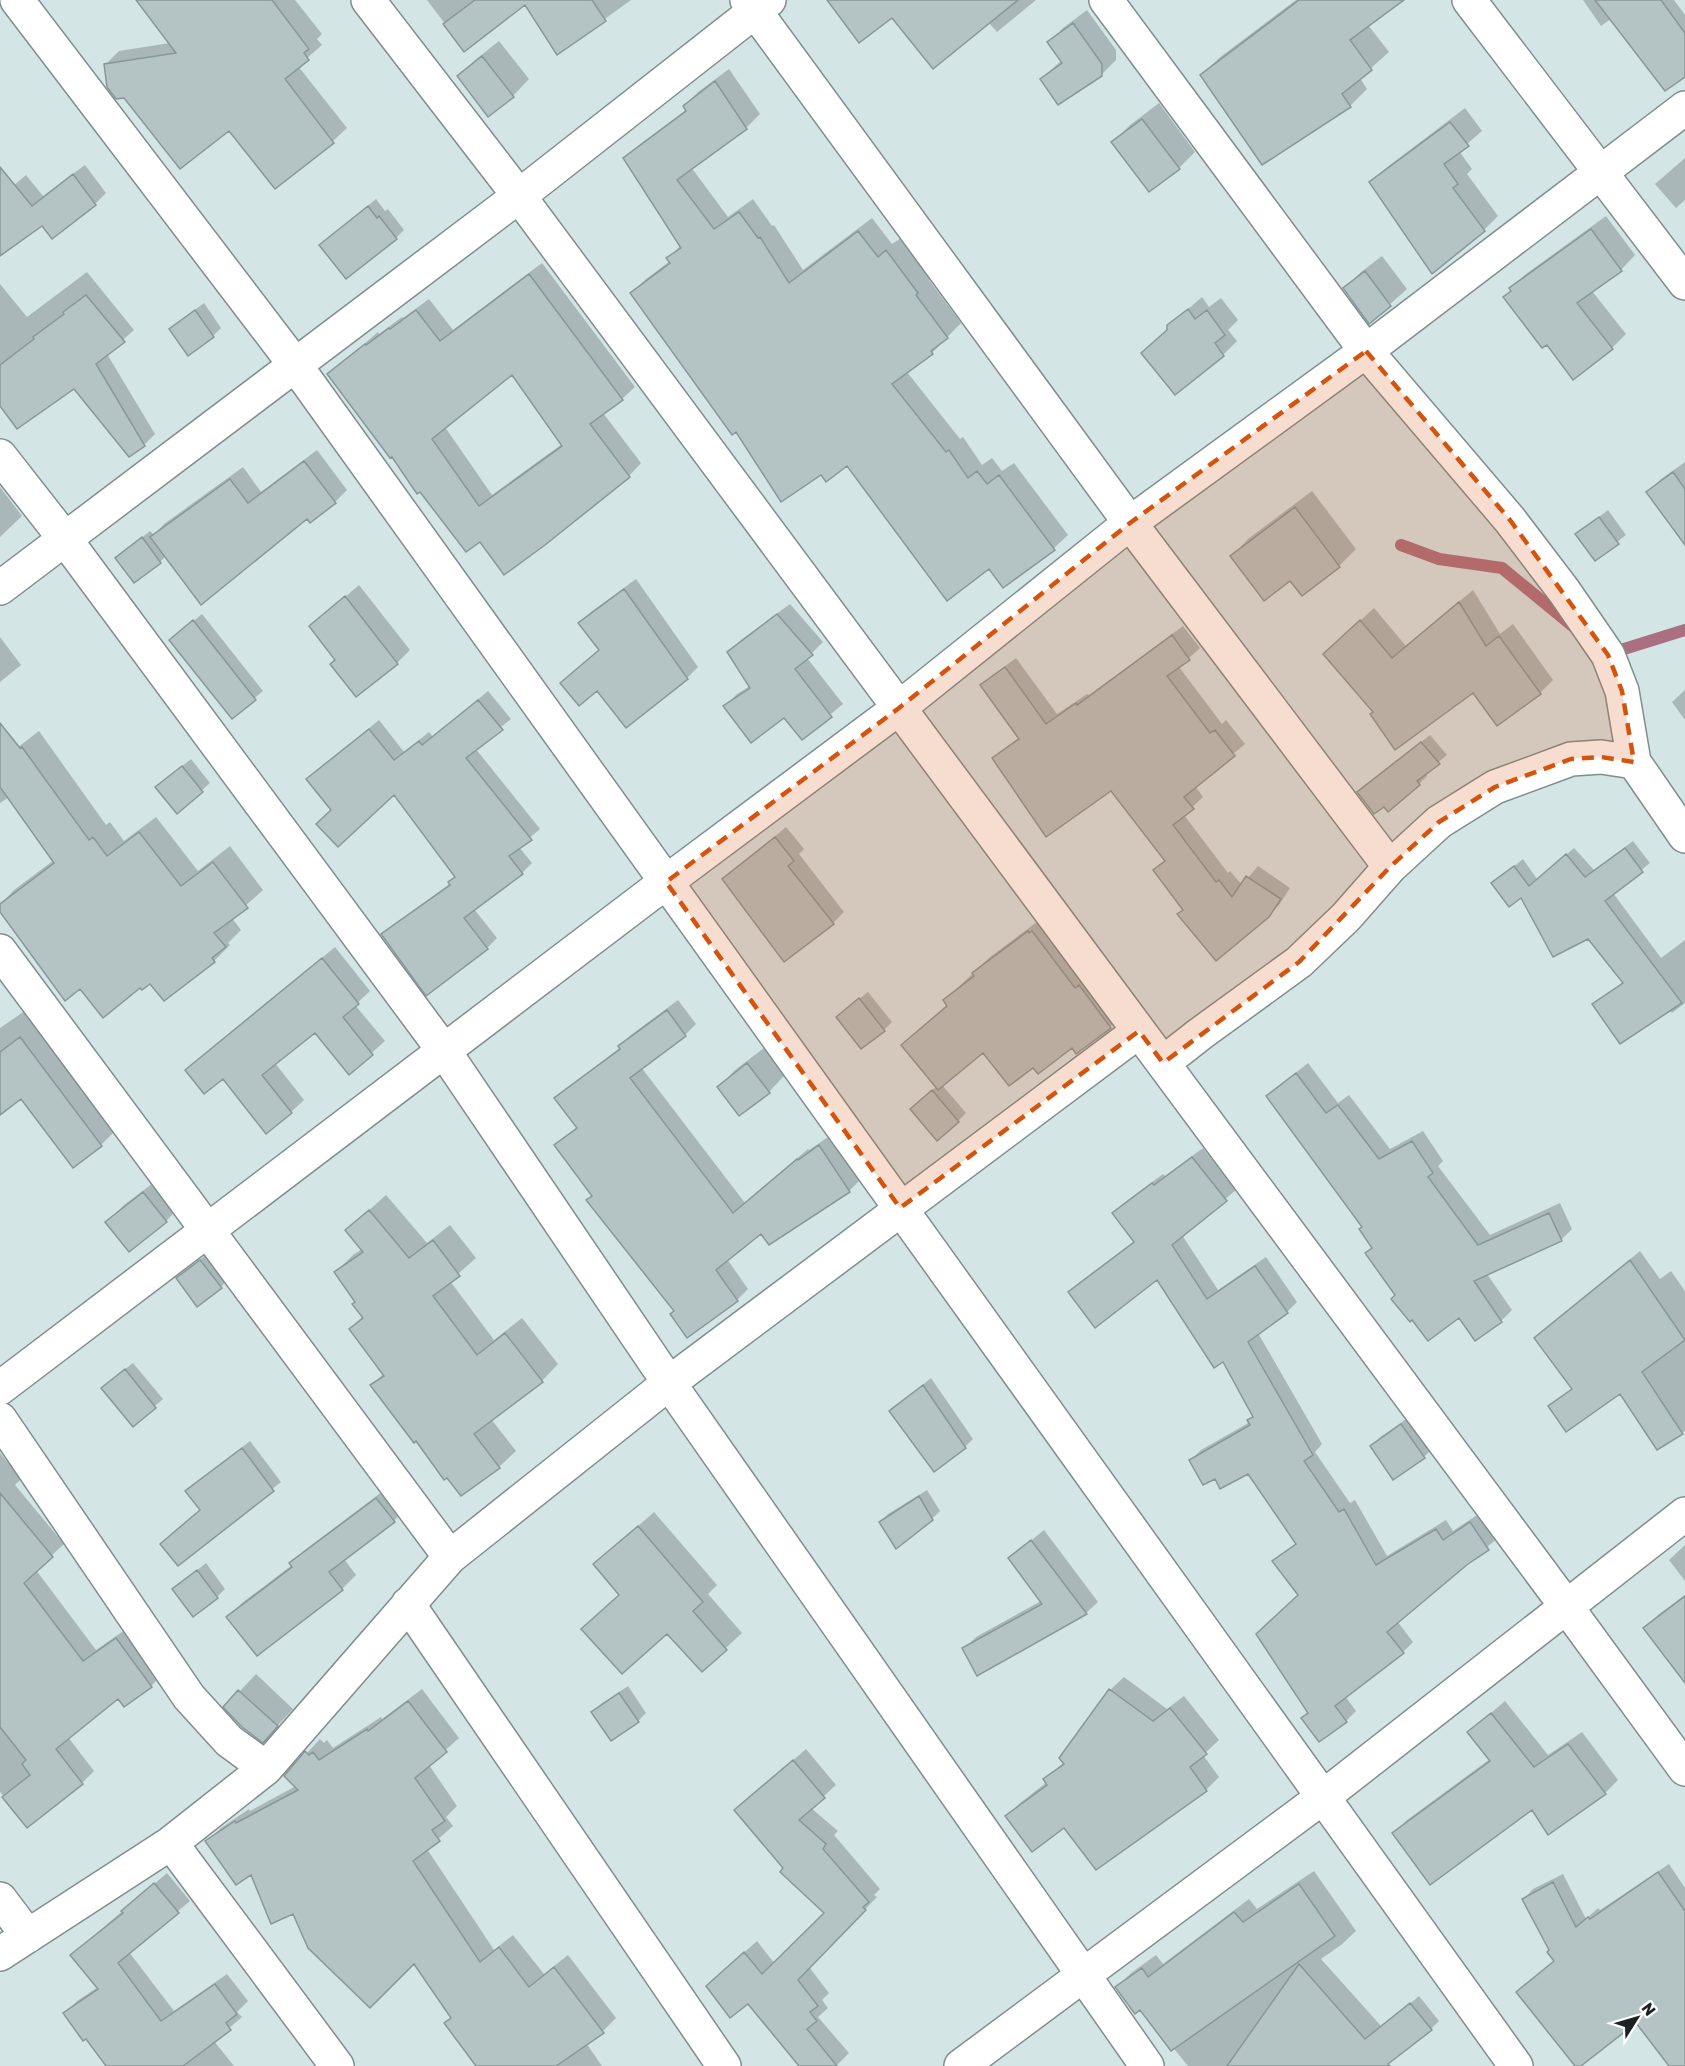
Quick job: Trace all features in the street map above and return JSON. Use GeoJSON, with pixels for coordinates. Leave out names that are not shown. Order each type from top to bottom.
{"type":"FeatureCollection","features":[{"type":"Feature","properties":{"kind":"street"},"geometry":{"type":"LineString","coordinates":[[17,0],[296,366],[1516,2066]]}},
{"type":"Feature","properties":{"kind":"street"},"geometry":{"type":"LineString","coordinates":[[368,0],[519,196],[1685,1769]]}},
{"type":"Feature","properties":{"kind":"street"},"geometry":{"type":"LineString","coordinates":[[1106,0],[1366,351],[1510,520],[1564,591],[1608,655],[1622,691],[1634,762],[1685,836]]}},
{"type":"Feature","properties":{"kind":"street"},"geometry":{"type":"LineString","coordinates":[[1469,0],[1685,283]]}},
{"type":"Feature","properties":{"kind":"street"},"geometry":{"type":"LineString","coordinates":[[0,588],[519,196],[757,4],[1130,523],[1390,867]]}},
{"type":"Feature","properties":{"kind":"street"},"geometry":{"type":"LineString","coordinates":[[0,1388],[899,708],[1130,523],[1366,351],[1685,108]]}},
{"type":"Feature","properties":{"kind":"street"},"geometry":{"type":"LineString","coordinates":[[0,456],[65,539],[444,1051],[669,1383],[1147,2066]]}},
{"type":"Feature","properties":{"kind":"street"},"geometry":{"type":"LineString","coordinates":[[1163,1063],[1299,962],[1346,917],[1390,867],[1439,822],[1495,787],[1571,759],[1601,757],[1634,762]]}},
{"type":"Feature","properties":{"kind":"street"},"geometry":{"type":"LineString","coordinates":[[0,951],[450,1557]]}},
{"type":"Feature","properties":{"kind":"street"},"geometry":{"type":"LineString","coordinates":[[0,1954],[171,1843],[266,1768],[450,1557],[669,1383],[1139,1031]]}},
{"type":"Feature","properties":{"kind":"street"},"geometry":{"type":"LineString","coordinates":[[0,1419],[189,1697],[229,1741],[266,1768]]}},
{"type":"Feature","properties":{"kind":"street"},"geometry":{"type":"LineString","coordinates":[[961,2066],[1323,1797],[1685,1514]]}},
{"type":"Feature","properties":{"kind":"street"},"geometry":{"type":"LineString","coordinates":[[408,1604],[724,2066]]}},
{"type":"Feature","properties":{"kind":"street"},"geometry":{"type":"LineString","coordinates":[[171,1843],[337,2066]]}},
{"type":"Feature","properties":{"kind":"street"},"geometry":{"type":"LineString","coordinates":[[0,1899],[28,1936]]}},
{"type":"Feature","properties":{"kind":"highlighted area"},"geometry":{"type":"Polygon","coordinates":[[[1366,351],[1510,520],[1608,655],[1622,691],[1634,762],[1601,757],[1571,759],[1495,787],[1439,822],[1390,867],[1299,962],[1163,1063],[1139,1031],[900,1208],[666,882],[899,708],[1130,523],[1366,351]]]}},
{"type":"Feature","properties":{"kind":"building"},"geometry":{"type":"Polygon","coordinates":[[[136,0],[272,0],[309,49],[304,53],[309,60],[285,79],[334,143],[275,189],[229,131],[180,169],[124,98],[116,99],[107,87],[104,64],[176,53],[136,0]]]}},
{"type":"Feature","properties":{"kind":"building"},"geometry":{"type":"Polygon","coordinates":[[[475,0],[592,0],[606,21],[557,55],[525,5],[464,52],[443,24],[475,0]]]}},
{"type":"Feature","properties":{"kind":"building"},"geometry":{"type":"Polygon","coordinates":[[[827,0],[1018,0],[933,69],[892,18],[859,43],[827,0]]]}},
{"type":"Feature","properties":{"kind":"building"},"geometry":{"type":"Polygon","coordinates":[[[1299,0],[1404,0],[1350,40],[1372,70],[1342,94],[1351,107],[1262,165],[1200,75],[1299,0]]]}},
{"type":"Feature","properties":{"kind":"building"},"geometry":{"type":"Polygon","coordinates":[[[1595,0],[1661,0],[1685,33],[1685,77],[1665,91],[1595,0]]]}},
{"type":"Feature","properties":{"kind":"building"},"geometry":{"type":"Polygon","coordinates":[[[1073,23],[1102,64],[1102,76],[1058,105],[1040,79],[1062,63],[1047,42],[1073,23]]]}},
{"type":"Feature","properties":{"kind":"building"},"geometry":{"type":"Polygon","coordinates":[[[482,56],[514,97],[488,117],[457,76],[482,56]]]}},
{"type":"Feature","properties":{"kind":"building"},"geometry":{"type":"Polygon","coordinates":[[[715,81],[747,129],[677,180],[714,229],[739,212],[758,238],[760,237],[789,283],[858,231],[878,257],[886,250],[948,338],[931,351],[933,354],[892,384],[946,452],[949,450],[968,478],[977,471],[987,484],[999,475],[1055,550],[1003,588],[989,569],[947,601],[847,466],[826,482],[821,475],[781,502],[736,432],[732,435],[630,293],[670,263],[666,258],[681,248],[623,158],[686,111],[683,106],[715,81]]]}},
{"type":"Feature","properties":{"kind":"building"},"geometry":{"type":"Polygon","coordinates":[[[1142,119],[1180,169],[1149,192],[1111,142],[1142,119]]]}},
{"type":"Feature","properties":{"kind":"building"},"geometry":{"type":"Polygon","coordinates":[[[1450,122],[1469,146],[1444,164],[1458,184],[1453,188],[1485,231],[1432,274],[1369,182],[1450,122]]]}},
{"type":"Feature","properties":{"kind":"building"},"geometry":{"type":"Polygon","coordinates":[[[0,167],[32,206],[73,174],[96,205],[52,239],[42,226],[0,256],[0,167]]]}},
{"type":"Feature","properties":{"kind":"building"},"geometry":{"type":"Polygon","coordinates":[[[368,206],[397,239],[346,279],[319,245],[368,206]]]}},
{"type":"Feature","properties":{"kind":"building"},"geometry":{"type":"Polygon","coordinates":[[[1591,229],[1622,271],[1577,303],[1613,349],[1573,380],[1547,345],[1542,348],[1503,297],[1511,291],[1509,288],[1591,229]]]}},
{"type":"Feature","properties":{"kind":"building"},"geometry":{"type":"Polygon","coordinates":[[[1365,271],[1391,306],[1369,324],[1343,288],[1365,271]]]}},
{"type":"Feature","properties":{"kind":"building"},"geometry":{"type":"Polygon","coordinates":[[[529,274],[623,400],[590,424],[630,477],[504,575],[480,542],[466,552],[420,492],[417,494],[392,457],[390,458],[327,374],[365,344],[416,310],[440,341],[529,274]],[[512,375],[432,439],[479,506],[562,446],[512,375]]]}},
{"type":"Feature","properties":{"kind":"building"},"geometry":{"type":"Polygon","coordinates":[[[86,295],[125,342],[96,364],[145,446],[129,457],[74,389],[17,429],[0,406],[0,365],[86,295]]]}},
{"type":"Feature","properties":{"kind":"building"},"geometry":{"type":"Polygon","coordinates":[[[1188,309],[1195,319],[1207,310],[1225,335],[1215,343],[1224,356],[1175,395],[1141,353],[1167,330],[1167,325],[1188,309]]]}},
{"type":"Feature","properties":{"kind":"building"},"geometry":{"type":"Polygon","coordinates":[[[195,310],[214,337],[188,356],[169,329],[195,310]]]}},
{"type":"Feature","properties":{"kind":"building"},"geometry":{"type":"Polygon","coordinates":[[[304,461],[336,503],[310,523],[307,519],[201,605],[150,537],[230,479],[248,503],[304,461]]]}},
{"type":"Feature","properties":{"kind":"building"},"geometry":{"type":"Polygon","coordinates":[[[1673,472],[1685,489],[1685,545],[1646,492],[1673,472]]]}},
{"type":"Feature","properties":{"kind":"building"},"geometry":{"type":"Polygon","coordinates":[[[1295,507],[1340,567],[1302,596],[1290,581],[1264,601],[1230,556],[1295,507]]]}},
{"type":"Feature","properties":{"kind":"building"},"geometry":{"type":"Polygon","coordinates":[[[1599,517],[1619,544],[1595,561],[1575,534],[1599,517]]]}},
{"type":"Feature","properties":{"kind":"building"},"geometry":{"type":"Polygon","coordinates":[[[142,537],[161,563],[134,583],[115,558],[142,537]]]}},
{"type":"Feature","properties":{"kind":"building"},"geometry":{"type":"Polygon","coordinates":[[[624,589],[688,679],[626,728],[597,691],[579,706],[560,683],[599,650],[578,623],[624,589]]]}},
{"type":"Feature","properties":{"kind":"building"},"geometry":{"type":"Polygon","coordinates":[[[345,596],[398,664],[356,697],[330,664],[335,660],[309,626],[345,596]]]}},
{"type":"Feature","properties":{"kind":"building"},"geometry":{"type":"Polygon","coordinates":[[[1459,602],[1486,646],[1499,636],[1541,694],[1497,726],[1473,693],[1395,750],[1370,714],[1373,712],[1323,654],[1360,620],[1392,658],[1459,602]]]}},
{"type":"Feature","properties":{"kind":"building"},"geometry":{"type":"Polygon","coordinates":[[[777,614],[813,655],[795,669],[832,717],[802,740],[784,718],[751,743],[723,706],[750,688],[727,652],[777,614]]]}},
{"type":"Feature","properties":{"kind":"building"},"geometry":{"type":"Polygon","coordinates":[[[193,620],[256,700],[232,719],[169,640],[193,620]]]}},
{"type":"Feature","properties":{"kind":"building"},"geometry":{"type":"Polygon","coordinates":[[[1172,635],[1190,660],[1167,676],[1210,733],[1215,730],[1235,756],[1184,797],[1194,809],[1173,825],[1216,882],[1219,880],[1232,897],[1246,876],[1281,899],[1269,917],[1216,961],[1177,914],[1183,910],[1153,870],[1165,861],[1111,791],[1046,837],[992,758],[1019,739],[980,685],[1005,667],[1046,724],[1076,703],[1077,705],[1172,635]]]}},
{"type":"Feature","properties":{"kind":"building"},"geometry":{"type":"Polygon","coordinates":[[[478,700],[503,730],[466,758],[532,840],[509,856],[523,874],[464,918],[488,949],[426,996],[381,934],[450,885],[448,882],[455,877],[394,795],[338,847],[316,824],[331,810],[306,779],[369,729],[394,760],[419,741],[422,745],[478,700]]]}},
{"type":"Feature","properties":{"kind":"building"},"geometry":{"type":"Polygon","coordinates":[[[0,723],[20,748],[22,747],[89,840],[93,837],[107,856],[139,832],[181,886],[213,862],[248,908],[214,933],[226,947],[212,958],[215,962],[164,1001],[150,984],[142,990],[140,988],[103,1018],[80,989],[65,1001],[0,912],[0,904],[54,863],[0,787],[0,723]]]}},
{"type":"Feature","properties":{"kind":"building"},"geometry":{"type":"Polygon","coordinates":[[[1421,742],[1440,764],[1417,781],[1420,785],[1388,812],[1384,807],[1374,814],[1357,792],[1421,742]]]}},
{"type":"Feature","properties":{"kind":"building"},"geometry":{"type":"Polygon","coordinates":[[[182,766],[203,792],[177,814],[155,787],[182,766]]]}},
{"type":"Feature","properties":{"kind":"building"},"geometry":{"type":"Polygon","coordinates":[[[775,837],[794,861],[788,866],[834,924],[784,962],[722,879],[775,837]]]}},
{"type":"Feature","properties":{"kind":"building"},"geometry":{"type":"Polygon","coordinates":[[[1625,848],[1643,872],[1605,901],[1682,1003],[1620,1044],[1592,1004],[1623,983],[1588,939],[1553,957],[1521,898],[1509,907],[1491,883],[1514,866],[1529,886],[1566,854],[1585,877],[1625,848]]]}},
{"type":"Feature","properties":{"kind":"building"},"geometry":{"type":"Polygon","coordinates":[[[1028,931],[1029,933],[1032,931],[1075,988],[1079,985],[1111,1028],[1076,1054],[1072,1048],[1038,1074],[1033,1068],[1009,1086],[983,1053],[938,1090],[901,1045],[947,1006],[943,1000],[974,976],[972,973],[1028,931]]]}},
{"type":"Feature","properties":{"kind":"building"},"geometry":{"type":"Polygon","coordinates":[[[322,958],[359,1004],[343,1017],[373,1055],[349,1075],[315,1033],[262,1075],[292,1113],[266,1134],[223,1079],[204,1094],[185,1070],[322,958]]]}},
{"type":"Feature","properties":{"kind":"building"},"geometry":{"type":"Polygon","coordinates":[[[859,998],[885,1031],[861,1049],[836,1017],[859,998]]]}},
{"type":"Feature","properties":{"kind":"building"},"geometry":{"type":"Polygon","coordinates":[[[667,1010],[686,1036],[630,1078],[733,1213],[797,1159],[819,1145],[850,1192],[769,1245],[761,1234],[716,1270],[738,1301],[687,1338],[670,1314],[674,1311],[586,1200],[592,1196],[554,1145],[577,1128],[554,1098],[620,1049],[618,1046],[667,1010]]]}},
{"type":"Feature","properties":{"kind":"building"},"geometry":{"type":"Polygon","coordinates":[[[20,1037],[102,1146],[73,1168],[21,1099],[0,1115],[0,1052],[20,1037]]]}},
{"type":"Feature","properties":{"kind":"building"},"geometry":{"type":"Polygon","coordinates":[[[747,1063],[770,1093],[739,1116],[717,1087],[747,1063]]]}},
{"type":"Feature","properties":{"kind":"building"},"geometry":{"type":"Polygon","coordinates":[[[1296,1073],[1326,1113],[1338,1105],[1379,1159],[1412,1141],[1433,1173],[1428,1177],[1478,1245],[1549,1213],[1562,1241],[1474,1281],[1502,1322],[1475,1341],[1459,1318],[1428,1341],[1412,1320],[1410,1322],[1391,1299],[1395,1295],[1365,1253],[1372,1248],[1359,1229],[1362,1227],[1266,1096],[1296,1073]]]}},
{"type":"Feature","properties":{"kind":"building"},"geometry":{"type":"Polygon","coordinates":[[[932,1090],[959,1122],[937,1141],[910,1109],[932,1090]]]}},
{"type":"Feature","properties":{"kind":"building"},"geometry":{"type":"Polygon","coordinates":[[[1192,1157],[1227,1201],[1172,1245],[1207,1299],[1255,1266],[1288,1313],[1248,1342],[1313,1455],[1304,1461],[1339,1512],[1344,1509],[1376,1565],[1436,1529],[1443,1540],[1470,1522],[1489,1550],[1468,1564],[1387,1632],[1404,1653],[1335,1706],[1347,1722],[1319,1742],[1301,1718],[1308,1713],[1256,1634],[1298,1595],[1272,1561],[1296,1544],[1248,1474],[1220,1489],[1215,1479],[1203,1485],[1189,1460],[1250,1425],[1247,1420],[1253,1417],[1223,1362],[1214,1368],[1157,1280],[1095,1328],[1068,1292],[1134,1242],[1112,1213],[1192,1157]]]}},
{"type":"Feature","properties":{"kind":"building"},"geometry":{"type":"Polygon","coordinates":[[[143,1192],[167,1222],[129,1252],[105,1222],[143,1192]]]}},
{"type":"Feature","properties":{"kind":"building"},"geometry":{"type":"Polygon","coordinates":[[[369,1210],[409,1258],[433,1240],[460,1276],[433,1296],[477,1355],[505,1333],[543,1382],[474,1434],[500,1468],[461,1496],[447,1478],[444,1480],[416,1441],[414,1443],[370,1385],[384,1376],[349,1329],[363,1318],[352,1304],[355,1302],[334,1272],[363,1252],[345,1230],[369,1210]]]}},
{"type":"Feature","properties":{"kind":"building"},"geometry":{"type":"Polygon","coordinates":[[[200,1260],[222,1288],[197,1307],[176,1278],[200,1260]]]}},
{"type":"Feature","properties":{"kind":"building"},"geometry":{"type":"Polygon","coordinates":[[[1630,1260],[1685,1340],[1642,1372],[1683,1434],[1657,1450],[1620,1394],[1566,1432],[1548,1406],[1572,1389],[1534,1338],[1630,1260]]]}},
{"type":"Feature","properties":{"kind":"building"},"geometry":{"type":"Polygon","coordinates":[[[125,1369],[156,1408],[133,1427],[101,1388],[125,1369]]]}},
{"type":"Feature","properties":{"kind":"building"},"geometry":{"type":"Polygon","coordinates":[[[923,1385],[966,1448],[934,1472],[889,1411],[923,1385]]]}},
{"type":"Feature","properties":{"kind":"building"},"geometry":{"type":"Polygon","coordinates":[[[1401,1424],[1425,1458],[1393,1480],[1370,1446],[1401,1424]]]}},
{"type":"Feature","properties":{"kind":"building"},"geometry":{"type":"Polygon","coordinates":[[[242,1448],[274,1491],[178,1566],[160,1544],[200,1510],[185,1491],[242,1448]]]}},
{"type":"Feature","properties":{"kind":"building"},"geometry":{"type":"Polygon","coordinates":[[[0,1493],[53,1557],[24,1583],[83,1661],[116,1638],[152,1687],[124,1707],[118,1699],[56,1749],[83,1784],[27,1828],[2,1797],[30,1775],[22,1764],[26,1760],[0,1727],[0,1493]]]}},
{"type":"Feature","properties":{"kind":"building"},"geometry":{"type":"Polygon","coordinates":[[[919,1496],[933,1520],[896,1549],[879,1522],[919,1496]]]}},
{"type":"Feature","properties":{"kind":"building"},"geometry":{"type":"Polygon","coordinates":[[[376,1498],[395,1522],[329,1572],[343,1590],[257,1656],[226,1617],[292,1567],[289,1563],[376,1498]]]}},
{"type":"Feature","properties":{"kind":"building"},"geometry":{"type":"Polygon","coordinates":[[[638,1526],[703,1602],[693,1611],[727,1650],[702,1672],[667,1634],[622,1674],[581,1629],[619,1595],[593,1564],[638,1526]]]}},
{"type":"Feature","properties":{"kind":"building"},"geometry":{"type":"Polygon","coordinates":[[[1031,1540],[1087,1614],[977,1676],[962,1648],[1042,1604],[1008,1558],[1031,1540]]]}},
{"type":"Feature","properties":{"kind":"building"},"geometry":{"type":"Polygon","coordinates":[[[197,1570],[218,1598],[193,1617],[172,1589],[197,1570]]]}},
{"type":"Feature","properties":{"kind":"building"},"geometry":{"type":"Polygon","coordinates":[[[1685,1596],[1685,1683],[1643,1628],[1685,1596]]]}},
{"type":"Feature","properties":{"kind":"building"},"geometry":{"type":"Polygon","coordinates":[[[1109,1689],[1153,1721],[1170,1708],[1207,1754],[1190,1767],[1207,1791],[1096,1870],[1064,1828],[1032,1852],[1005,1816],[1047,1785],[1043,1779],[1064,1764],[1059,1758],[1109,1689]]]}},
{"type":"Feature","properties":{"kind":"building"},"geometry":{"type":"Polygon","coordinates":[[[238,1690],[278,1726],[263,1743],[242,1727],[223,1707],[238,1690]]]}},
{"type":"Feature","properties":{"kind":"building"},"geometry":{"type":"Polygon","coordinates":[[[619,1693],[639,1722],[611,1741],[591,1712],[619,1693]]]}},
{"type":"Feature","properties":{"kind":"building"},"geometry":{"type":"Polygon","coordinates":[[[408,1701],[447,1752],[415,1778],[445,1821],[432,1830],[440,1841],[413,1861],[480,1962],[499,1947],[529,1987],[554,1967],[604,2033],[556,2066],[476,2066],[444,2023],[451,2018],[414,1964],[370,2008],[308,1948],[293,1914],[271,1924],[251,1875],[236,1885],[205,1841],[235,1821],[236,1823],[298,1790],[284,1776],[305,1751],[309,1755],[313,1752],[319,1760],[367,1729],[368,1731],[408,1701]]]}},
{"type":"Feature","properties":{"kind":"building"},"geometry":{"type":"Polygon","coordinates":[[[1491,1713],[1534,1767],[1568,1744],[1606,1794],[1548,1835],[1532,1810],[1430,1885],[1392,1833],[1490,1761],[1467,1732],[1491,1713]]]}},
{"type":"Feature","properties":{"kind":"building"},"geometry":{"type":"Polygon","coordinates":[[[793,1760],[825,1798],[799,1820],[826,1844],[823,1849],[869,1902],[863,1907],[866,1910],[798,1980],[818,2006],[810,2012],[817,2021],[807,2029],[837,2066],[799,2066],[748,2004],[730,2018],[706,1986],[744,1952],[762,1974],[824,1913],[780,1872],[783,1868],[734,1810],[793,1760]]]}},
{"type":"Feature","properties":{"kind":"building"},"geometry":{"type":"Polygon","coordinates":[[[1658,1872],[1685,1911],[1685,2066],[1669,2066],[1636,2023],[1581,2066],[1575,2066],[1516,1992],[1554,1961],[1547,1952],[1549,1950],[1522,1899],[1553,1882],[1576,1927],[1658,1872]]]}},
{"type":"Feature","properties":{"kind":"building"},"geometry":{"type":"Polygon","coordinates":[[[154,1883],[179,1913],[118,1963],[161,2021],[215,1984],[237,2014],[226,2023],[231,2030],[183,2066],[106,2066],[86,2039],[83,2041],[63,2013],[98,1989],[70,1955],[123,1913],[121,1911],[154,1883]]]}},
{"type":"Feature","properties":{"kind":"building"},"geometry":{"type":"Polygon","coordinates":[[[1299,1884],[1335,1936],[1171,2051],[1140,2010],[1135,2014],[1115,1987],[1142,1968],[1148,1977],[1234,1912],[1243,1922],[1299,1884]]]}},
{"type":"Feature","properties":{"kind":"building"},"geometry":{"type":"Polygon","coordinates":[[[1299,1964],[1365,2039],[1410,2003],[1432,2030],[1388,2064],[1390,2066],[1227,2066],[1299,1964]]]}},
{"type":"Feature","properties":{"kind":"waterway"},"geometry":{"type":"LineString","coordinates":[[1401,545],[1439,559],[1502,568],[1574,627]]}},
{"type":"Feature","properties":{"kind":"waterway"},"geometry":{"type":"LineString","coordinates":[[1608,654],[1685,630]]}}]}
